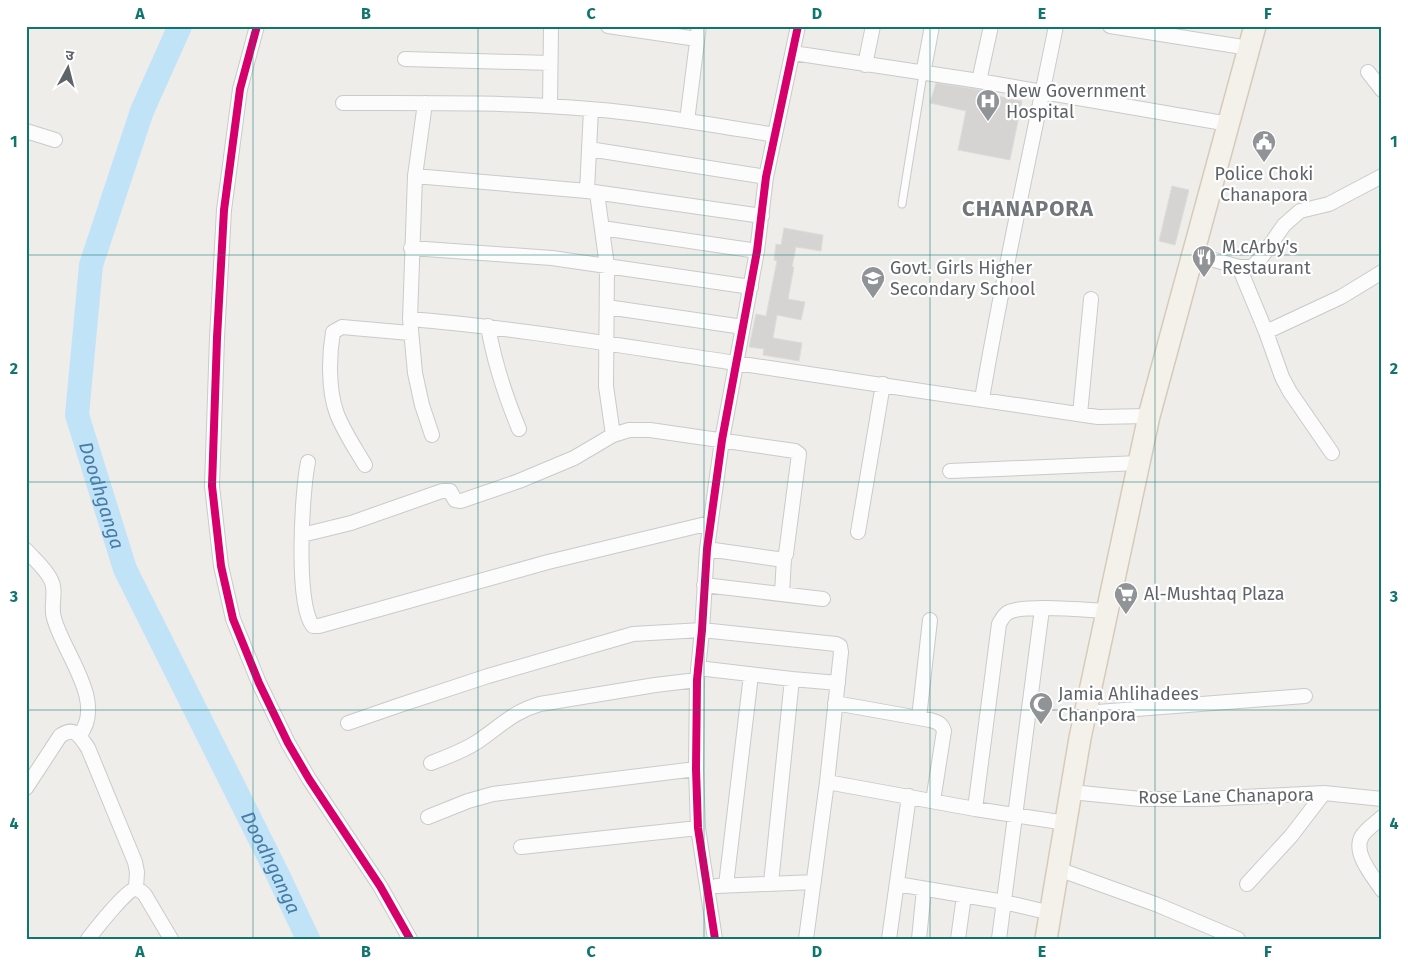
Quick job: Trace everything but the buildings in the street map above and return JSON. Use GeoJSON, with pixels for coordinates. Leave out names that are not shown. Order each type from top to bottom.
{"type":"FeatureCollection","features":[{"type":"Feature","properties":{"kind":"main road"},"geometry":{"type":"LineString","coordinates":[[1046,939],[1085,713],[1149,416],[1254,26]]}},
{"type":"Feature","properties":{"kind":"street"},"geometry":{"type":"LineString","coordinates":[[257,26],[240,90],[224,210],[212,486],[221,566],[233,619],[259,683],[288,743],[309,779],[380,886],[410,939]]}},
{"type":"Feature","properties":{"kind":"street"},"geometry":{"type":"LineString","coordinates":[[550,106],[551,26]]}},
{"type":"Feature","properties":{"kind":"street"},"geometry":{"type":"LineString","coordinates":[[608,26],[698,33],[687,121]]}},
{"type":"Feature","properties":{"kind":"street"},"geometry":{"type":"LineString","coordinates":[[714,939],[698,828],[696,769],[698,674],[707,549],[722,440],[757,251],[766,177],[798,26]]}},
{"type":"Feature","properties":{"kind":"street"},"geometry":{"type":"LineString","coordinates":[[865,65],[873,26]]}},
{"type":"Feature","properties":{"kind":"street"},"geometry":{"type":"LineString","coordinates":[[923,74],[932,26]]}},
{"type":"Feature","properties":{"kind":"street"},"geometry":{"type":"LineString","coordinates":[[979,81],[991,26]]}},
{"type":"Feature","properties":{"kind":"street"},"geometry":{"type":"LineString","coordinates":[[982,399],[997,310],[1033,146],[1056,26]]}},
{"type":"Feature","properties":{"kind":"street"},"geometry":{"type":"LineString","coordinates":[[1110,26],[1249,48]]}},
{"type":"Feature","properties":{"kind":"street"},"geometry":{"type":"LineString","coordinates":[[793,53],[979,81],[1229,124]]}},
{"type":"Feature","properties":{"kind":"street"},"geometry":{"type":"LineString","coordinates":[[404,59],[550,63]]}},
{"type":"Feature","properties":{"kind":"street"},"geometry":{"type":"LineString","coordinates":[[1368,72],[1382,90]]}},
{"type":"Feature","properties":{"kind":"street"},"geometry":{"type":"LineString","coordinates":[[343,103],[550,106],[591,109],[687,121],[775,135]]}},
{"type":"Feature","properties":{"kind":"street"},"geometry":{"type":"LineString","coordinates":[[425,103],[415,176],[411,248],[410,326],[415,373],[432,435]]}},
{"type":"Feature","properties":{"kind":"street"},"geometry":{"type":"LineString","coordinates":[[591,109],[589,149],[592,192],[602,228],[607,266],[606,386],[613,435]]}},
{"type":"Feature","properties":{"kind":"street"},"geometry":{"type":"LineString","coordinates":[[26,131],[55,140]]}},
{"type":"Feature","properties":{"kind":"street"},"geometry":{"type":"LineString","coordinates":[[589,149],[766,177]]}},
{"type":"Feature","properties":{"kind":"street"},"geometry":{"type":"LineString","coordinates":[[415,176],[592,192],[762,216]]}},
{"type":"Feature","properties":{"kind":"street"},"geometry":{"type":"LineString","coordinates":[[1193,254],[1240,267],[1252,267],[1257,263],[1284,225],[1300,211],[1328,204],[1382,176]]}},
{"type":"Feature","properties":{"kind":"street"},"geometry":{"type":"LineString","coordinates":[[602,228],[757,251]]}},
{"type":"Feature","properties":{"kind":"street"},"geometry":{"type":"LineString","coordinates":[[411,248],[552,258],[751,287]]}},
{"type":"Feature","properties":{"kind":"street"},"geometry":{"type":"LineString","coordinates":[[1240,267],[1282,377],[1332,454]]}},
{"type":"Feature","properties":{"kind":"street"},"geometry":{"type":"LineString","coordinates":[[1266,332],[1341,297],[1382,272]]}},
{"type":"Feature","properties":{"kind":"street"},"geometry":{"type":"LineString","coordinates":[[1080,414],[1091,299]]}},
{"type":"Feature","properties":{"kind":"street"},"geometry":{"type":"LineString","coordinates":[[607,307],[743,327]]}},
{"type":"Feature","properties":{"kind":"street"},"geometry":{"type":"LineString","coordinates":[[488,326],[493,358],[519,429]]}},
{"type":"Feature","properties":{"kind":"street"},"geometry":{"type":"LineString","coordinates":[[365,465],[336,412],[331,383],[333,332],[342,327],[488,326],[1098,417],[1149,416]]}},
{"type":"Feature","properties":{"kind":"street"},"geometry":{"type":"LineString","coordinates":[[858,532],[883,384]]}},
{"type":"Feature","properties":{"kind":"street"},"geometry":{"type":"LineString","coordinates":[[302,535],[351,523],[442,490],[450,491],[455,500],[461,501],[528,478],[574,458],[613,435],[629,430],[650,430],[795,451],[799,454],[784,558],[782,594]]}},
{"type":"Feature","properties":{"kind":"street"},"geometry":{"type":"LineString","coordinates":[[308,462],[304,482],[303,585],[310,623],[313,626],[319,626],[548,562],[710,523]]}},
{"type":"Feature","properties":{"kind":"street"},"geometry":{"type":"LineString","coordinates":[[950,471],[1139,463]]}},
{"type":"Feature","properties":{"kind":"street"},"geometry":{"type":"LineString","coordinates":[[707,549],[777,559],[784,558]]}},
{"type":"Feature","properties":{"kind":"street"},"geometry":{"type":"LineString","coordinates":[[26,550],[52,581],[54,618],[74,664],[89,707],[89,718],[79,736]]}},
{"type":"Feature","properties":{"kind":"street"},"geometry":{"type":"LineString","coordinates":[[704,585],[823,599]]}},
{"type":"Feature","properties":{"kind":"street"},"geometry":{"type":"LineString","coordinates":[[999,939],[1042,609]]}},
{"type":"Feature","properties":{"kind":"street"},"geometry":{"type":"LineString","coordinates":[[975,809],[999,624],[1008,612],[1042,609],[1107,611]]}},
{"type":"Feature","properties":{"kind":"street"},"geometry":{"type":"LineString","coordinates":[[919,718],[930,620]]}},
{"type":"Feature","properties":{"kind":"street"},"geometry":{"type":"LineString","coordinates":[[348,724],[400,704],[488,676],[634,634],[702,630],[836,644],[840,646],[841,652],[838,683],[806,939]]}},
{"type":"Feature","properties":{"kind":"street"},"geometry":{"type":"LineString","coordinates":[[431,763],[457,753],[477,742],[523,709],[540,704],[636,688],[698,674],[751,675],[838,683]]}},
{"type":"Feature","properties":{"kind":"street"},"geometry":{"type":"LineString","coordinates":[[726,885],[751,675]]}},
{"type":"Feature","properties":{"kind":"street"},"geometry":{"type":"LineString","coordinates":[[771,883],[792,679]]}},
{"type":"Feature","properties":{"kind":"street"},"geometry":{"type":"LineString","coordinates":[[1085,713],[1305,696]]}},
{"type":"Feature","properties":{"kind":"street"},"geometry":{"type":"LineString","coordinates":[[835,703],[937,722],[943,727],[944,732],[933,800]]}},
{"type":"Feature","properties":{"kind":"street"},"geometry":{"type":"LineString","coordinates":[[26,788],[60,736],[66,731],[73,731],[79,736],[88,748],[135,862],[137,872],[136,889]]}},
{"type":"Feature","properties":{"kind":"street"},"geometry":{"type":"LineString","coordinates":[[428,817],[468,801],[492,794],[696,769]]}},
{"type":"Feature","properties":{"kind":"street"},"geometry":{"type":"LineString","coordinates":[[827,782],[975,809],[1066,823]]}},
{"type":"Feature","properties":{"kind":"street","name":"Rose Lane Chanapora"},"geometry":{"type":"LineString","coordinates":[[1071,792],[1141,799],[1205,800],[1324,793],[1382,798]]}},
{"type":"Feature","properties":{"kind":"street"},"geometry":{"type":"LineString","coordinates":[[1247,884],[1291,836],[1324,793]]}},
{"type":"Feature","properties":{"kind":"street"},"geometry":{"type":"LineString","coordinates":[[889,939],[909,796]]}},
{"type":"Feature","properties":{"kind":"street"},"geometry":{"type":"LineString","coordinates":[[1382,817],[1362,836],[1359,845],[1364,862],[1382,890]]}},
{"type":"Feature","properties":{"kind":"street"},"geometry":{"type":"LineString","coordinates":[[521,846],[698,828]]}},
{"type":"Feature","properties":{"kind":"street"},"geometry":{"type":"LineString","coordinates":[[1058,869],[1158,905],[1238,939]]}},
{"type":"Feature","properties":{"kind":"street"},"geometry":{"type":"LineString","coordinates":[[707,887],[814,882]]}},
{"type":"Feature","properties":{"kind":"street"},"geometry":{"type":"LineString","coordinates":[[897,884],[1004,902],[1051,913]]}},
{"type":"Feature","properties":{"kind":"street"},"geometry":{"type":"LineString","coordinates":[[88,939],[123,897],[136,889],[142,890],[171,939]]}},
{"type":"Feature","properties":{"kind":"street"},"geometry":{"type":"LineString","coordinates":[[919,939],[924,889]]}},
{"type":"Feature","properties":{"kind":"street"},"geometry":{"type":"LineString","coordinates":[[958,939],[964,896]]}},
{"type":"Feature","properties":{"kind":"lane"},"geometry":{"type":"LineString","coordinates":[[902,204],[923,74]]}},
{"type":"Feature","properties":{"kind":"waterway","name":"Doodhganga"},"geometry":{"type":"LineString","coordinates":[[180,26],[142,111],[91,265],[77,415],[125,569],[308,939]]}},
{"type":"Feature","properties":{"kind":"cycle path"},"geometry":{"type":"LineString","coordinates":[[257,26],[240,89],[224,210],[212,486],[221,566],[233,619],[259,683],[288,743],[309,779],[380,886],[410,939]]}},
{"type":"Feature","properties":{"kind":"cycle path"},"geometry":{"type":"LineString","coordinates":[[715,939],[698,828],[696,769],[697,680],[707,549],[722,440],[757,251],[766,177],[798,26]]}},
{"type":"Feature","properties":{"kind":"place","name":"New Government Hospital"},"geometry":{"type":"Point","coordinates":[988,122]}},
{"type":"Feature","properties":{"kind":"place","name":"Police Choki Chanapora"},"geometry":{"type":"Point","coordinates":[1264,163]}},
{"type":"Feature","properties":{"kind":"place","name":"M.cArby's Restaurant"},"geometry":{"type":"Point","coordinates":[1204,278]}},
{"type":"Feature","properties":{"kind":"place","name":"Govt. Girls Higher Secondary School"},"geometry":{"type":"Point","coordinates":[873,299]}},
{"type":"Feature","properties":{"kind":"place","name":"Al-Mushtaq Plaza"},"geometry":{"type":"Point","coordinates":[1126,615]}},
{"type":"Feature","properties":{"kind":"place","name":"Jamia Ahlihadees Chanpora"},"geometry":{"type":"Point","coordinates":[1041,725]}},
{"type":"Feature","properties":{"kind":"district","name":"CHANAPORA"},"geometry":{"type":"Point","coordinates":[1028,208]}}]}
